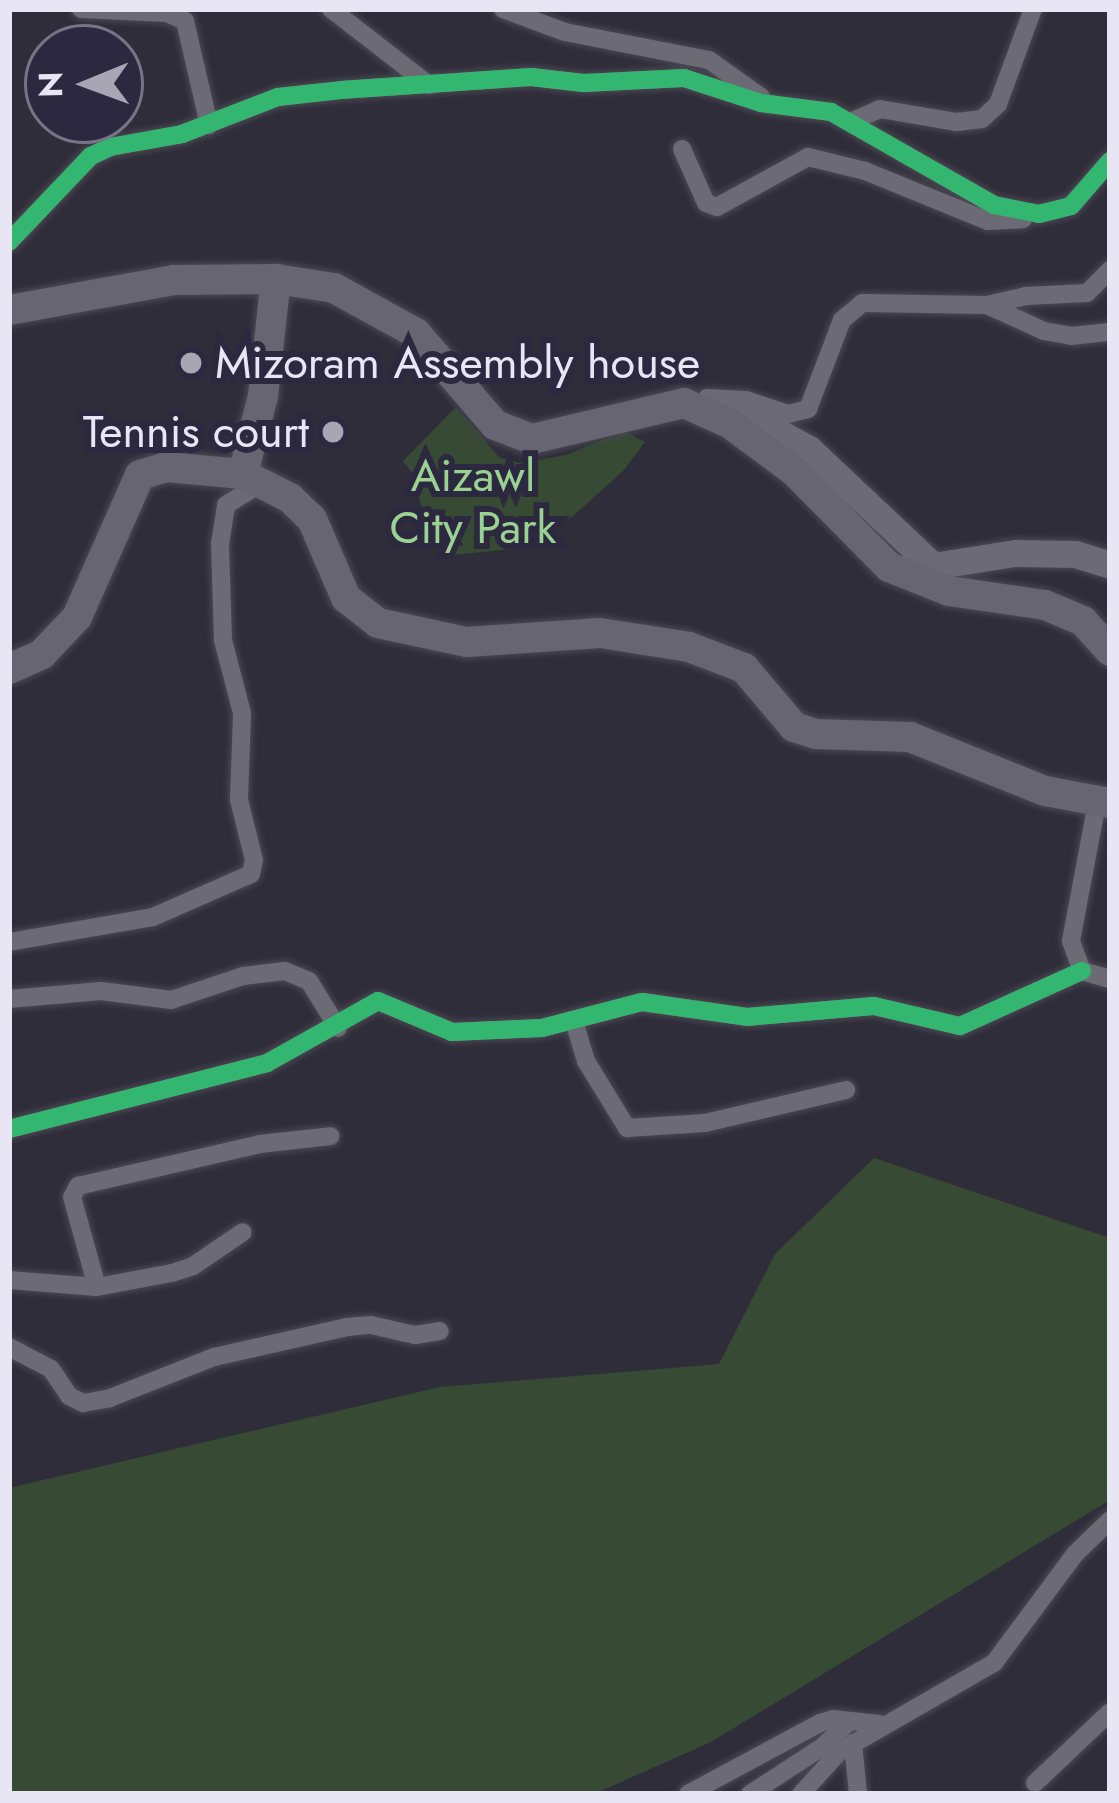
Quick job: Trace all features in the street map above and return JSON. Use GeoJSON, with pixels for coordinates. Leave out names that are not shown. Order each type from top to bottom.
{"type":"FeatureCollection","features":[{"type":"Feature","properties":{"kind":"main road"},"geometry":{"type":"LineString","coordinates":[[253,478],[276,279]]}},
{"type":"Feature","properties":{"kind":"main road"},"geometry":{"type":"LineString","coordinates":[[9,310],[135,284],[276,279],[334,288],[391,315],[416,333],[494,425],[532,439],[684,404],[745,413],[779,429],[838,474],[933,566],[1015,553],[1075,554],[1110,565]]}},
{"type":"Feature","properties":{"kind":"main road"},"geometry":{"type":"LineString","coordinates":[[684,404],[729,423],[794,471],[889,567],[949,591],[1045,605],[1083,622],[1110,652]]}},
{"type":"Feature","properties":{"kind":"main road"},"geometry":{"type":"LineString","coordinates":[[9,669],[42,654],[76,617],[140,475],[166,467],[253,478],[312,520],[346,598],[378,623],[467,642],[600,633],[689,647],[743,668],[794,727],[816,734],[885,733],[925,741],[1045,791],[1104,803]]}},
{"type":"Feature","properties":{"kind":"street"},"geometry":{"type":"LineString","coordinates":[[81,9],[167,13],[185,20],[208,125]]}},
{"type":"Feature","properties":{"kind":"street"},"geometry":{"type":"LineString","coordinates":[[331,9],[429,85]]}},
{"type":"Feature","properties":{"kind":"street"},"geometry":{"type":"LineString","coordinates":[[503,9],[566,32],[709,60],[769,104]]}},
{"type":"Feature","properties":{"kind":"street"},"geometry":{"type":"LineString","coordinates":[[852,121],[880,109],[957,122],[982,119],[998,104],[1034,9]]}},
{"type":"Feature","properties":{"kind":"street"},"geometry":{"type":"LineString","coordinates":[[9,242],[92,155],[208,125],[278,98],[531,77],[584,83],[684,77],[769,104],[818,110],[852,121],[994,205],[1039,214]]}},
{"type":"Feature","properties":{"kind":"street"},"geometry":{"type":"LineString","coordinates":[[682,149],[706,203],[717,207],[808,157],[865,171],[988,221],[1011,222],[1071,206],[1110,161]]}},
{"type":"Feature","properties":{"kind":"street"},"geometry":{"type":"LineString","coordinates":[[684,404],[730,397],[799,412],[813,400],[842,320],[854,308],[884,301],[987,305],[1026,296],[1087,293],[1110,270]]}},
{"type":"Feature","properties":{"kind":"street"},"geometry":{"type":"LineString","coordinates":[[987,305],[1044,331],[1071,336],[1110,332]]}},
{"type":"Feature","properties":{"kind":"street"},"geometry":{"type":"LineString","coordinates":[[9,942],[153,917],[251,874],[254,860],[238,800],[242,713],[223,640],[219,564],[226,505],[253,478]]}},
{"type":"Feature","properties":{"kind":"street"},"geometry":{"type":"LineString","coordinates":[[1082,970],[1070,941],[1104,803]]}},
{"type":"Feature","properties":{"kind":"street"},"geometry":{"type":"LineString","coordinates":[[9,1129],[230,1075],[338,1028],[378,1001],[452,1032],[574,1022],[642,1002],[747,1016],[874,1006],[960,1026],[1082,970],[1110,979]]}},
{"type":"Feature","properties":{"kind":"street"},"geometry":{"type":"LineString","coordinates":[[9,999],[101,992],[171,1000],[243,976],[285,971],[309,981],[338,1028]]}},
{"type":"Feature","properties":{"kind":"street"},"geometry":{"type":"LineString","coordinates":[[574,1022],[586,1061],[627,1128],[664,1130],[705,1123],[846,1090]]}},
{"type":"Feature","properties":{"kind":"street"},"geometry":{"type":"LineString","coordinates":[[97,1287],[72,1197],[78,1186],[93,1178],[145,1172],[260,1144],[331,1136]]}},
{"type":"Feature","properties":{"kind":"street"},"geometry":{"type":"LineString","coordinates":[[9,1280],[97,1287],[193,1267],[243,1232]]}},
{"type":"Feature","properties":{"kind":"street"},"geometry":{"type":"LineString","coordinates":[[9,1347],[51,1369],[69,1396],[83,1403],[110,1398],[214,1357],[347,1327],[440,1331]]}},
{"type":"Feature","properties":{"kind":"street"},"geometry":{"type":"LineString","coordinates":[[802,1794],[827,1761],[885,1722],[994,1663],[1075,1554],[1110,1520]]}},
{"type":"Feature","properties":{"kind":"street"},"geometry":{"type":"LineString","coordinates":[[1035,1784],[1110,1712]]}},
{"type":"Feature","properties":{"kind":"street"},"geometry":{"type":"LineString","coordinates":[[749,1794],[823,1747],[849,1722]]}},
{"type":"Feature","properties":{"kind":"street"},"geometry":{"type":"LineString","coordinates":[[688,1794],[820,1723],[885,1722]]}},
{"type":"Feature","properties":{"kind":"street"},"geometry":{"type":"LineString","coordinates":[[854,1743],[858,1794]]}},
{"type":"Feature","properties":{"kind":"green space","name":"Aizawl City Park"},"geometry":{"type":"Polygon","coordinates":[[[456,407],[500,458],[520,463],[566,455],[624,431],[645,442],[623,471],[572,517],[518,548],[454,555],[427,529],[413,474],[403,461],[456,407]]]}},
{"type":"Feature","properties":{"kind":"green space"},"geometry":{"type":"Polygon","coordinates":[[[874,1158],[1110,1238],[1110,1500],[711,1742],[594,1794],[9,1794],[9,1488],[440,1387],[719,1364],[775,1254],[874,1158]]]}},
{"type":"Feature","properties":{"kind":"cycle path"},"geometry":{"type":"LineString","coordinates":[[9,242],[91,156],[110,147],[182,134],[278,97],[341,90],[531,77],[584,83],[684,78],[761,103],[831,112],[994,205],[1039,214],[1071,206],[1110,161]]}},
{"type":"Feature","properties":{"kind":"cycle path"},"geometry":{"type":"LineString","coordinates":[[9,1129],[267,1063],[378,1001],[452,1032],[542,1028],[642,1002],[747,1017],[874,1006],[960,1026],[1082,971]]}},
{"type":"Feature","properties":{"kind":"place","name":"Mizoram Assembly house"},"geometry":{"type":"Point","coordinates":[191,363]}},
{"type":"Feature","properties":{"kind":"place","name":"Tennis court"},"geometry":{"type":"Point","coordinates":[333,432]}}]}
